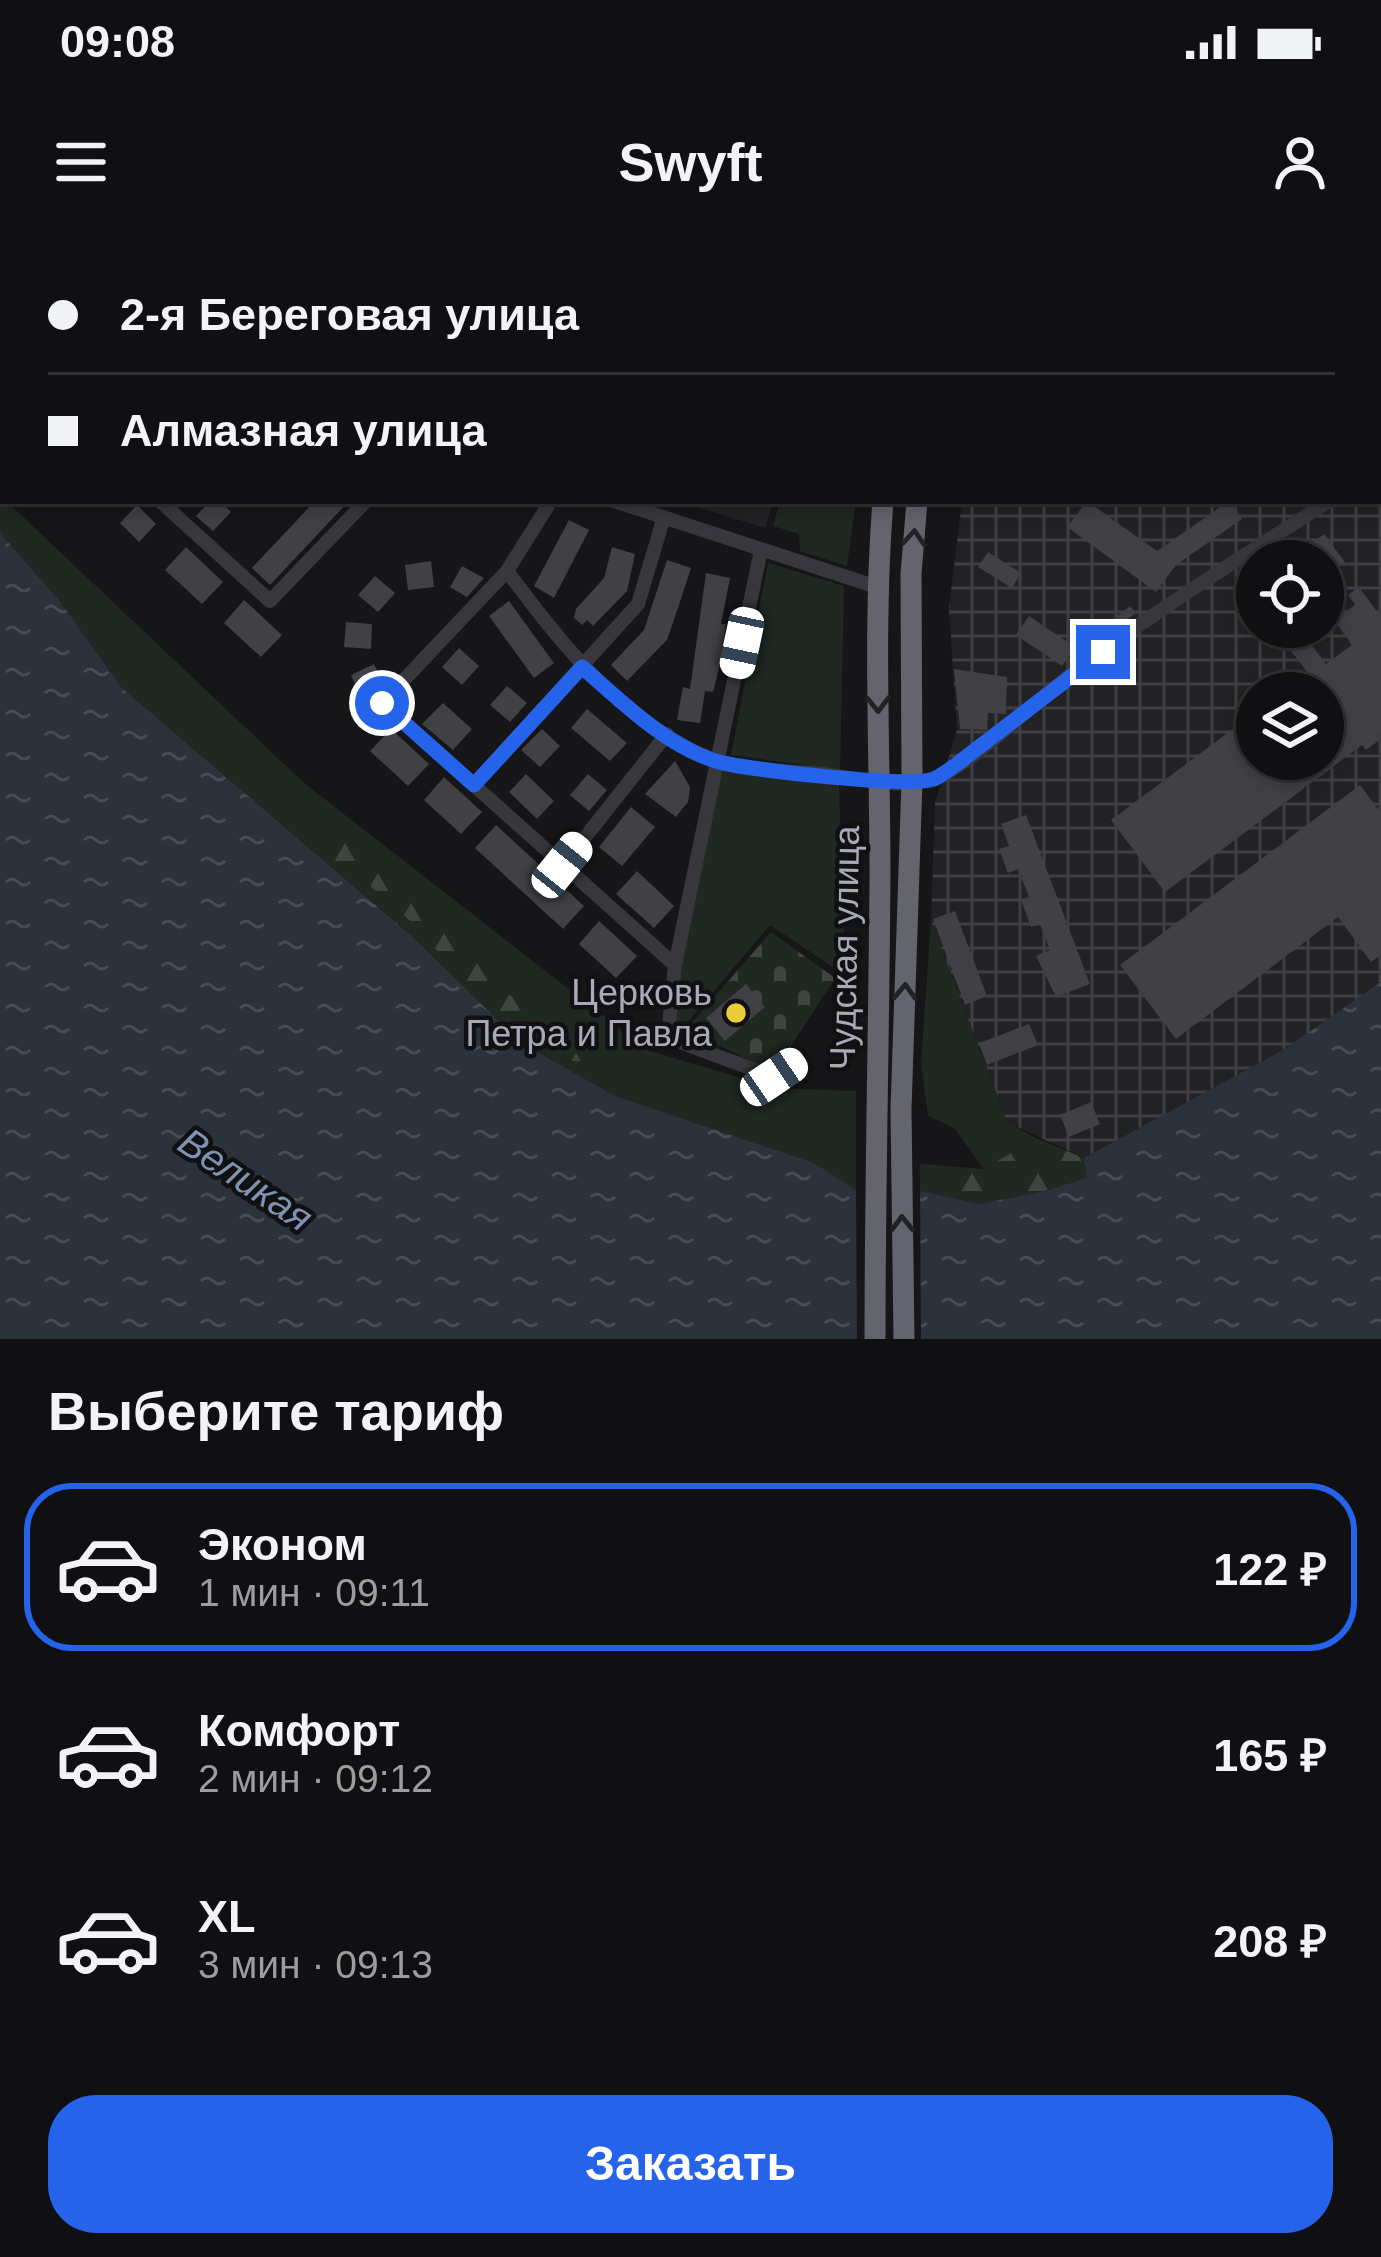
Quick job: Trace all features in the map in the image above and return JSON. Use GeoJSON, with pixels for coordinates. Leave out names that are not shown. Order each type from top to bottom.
{"type":"FeatureCollection","features":[{"type":"Feature","properties":{"kind":"highway","name":"Чудская улица"},"geometry":{"type":"LineString","coordinates":[[875,1339],[877,587],[883,504]]}},
{"type":"Feature","properties":{"kind":"highway","name":"Чудская улица"},"geometry":{"type":"LineString","coordinates":[[904,1339],[901,1108],[912,782],[911,574],[917,504]]}},
{"type":"Feature","properties":{"kind":"street"},"geometry":{"type":"LineString","coordinates":[[163,504],[265,598],[274,600],[364,504]]}},
{"type":"Feature","properties":{"kind":"street"},"geometry":{"type":"LineString","coordinates":[[549,504],[508,571],[382,703],[675,965]]}},
{"type":"Feature","properties":{"kind":"street"},"geometry":{"type":"LineString","coordinates":[[623,504],[877,587]]}},
{"type":"Feature","properties":{"kind":"street"},"geometry":{"type":"LineString","coordinates":[[508,571],[582,667],[644,722],[718,762],[912,782],[933,779],[957,764],[1071,674],[1325,504]]}},
{"type":"Feature","properties":{"kind":"street"},"geometry":{"type":"LineString","coordinates":[[474,785],[638,604],[664,518]]}},
{"type":"Feature","properties":{"kind":"street"},"geometry":{"type":"LineString","coordinates":[[760,550],[675,965],[669,1025],[677,1041],[774,1077],[797,1061]]}},
{"type":"Feature","properties":{"kind":"street"},"geometry":{"type":"LineString","coordinates":[[562,865],[667,734]]}},
{"type":"Feature","properties":{"kind":"shaded area"},"geometry":{"type":"Polygon","coordinates":[[[688,504],[773,504],[765,528],[688,504]]]}},
{"type":"Feature","properties":{"kind":"shaded area"},"geometry":{"type":"Polygon","coordinates":[[[962,504],[1381,504],[1381,982],[1283,1050],[1084,1158],[1007,1122],[931,921],[935,803],[957,730],[949,607],[962,504]]]}},
{"type":"Feature","properties":{"kind":"green space"},"geometry":{"type":"Polygon","coordinates":[[[0,504],[10,504],[304,783],[647,1050],[775,1088],[856,1091],[856,1191],[812,1162],[615,1096],[520,1042],[414,938],[122,688],[59,600],[0,533],[0,504]]]}},
{"type":"Feature","properties":{"kind":"green space"},"geometry":{"type":"Polygon","coordinates":[[[779,504],[856,504],[847,566],[800,551],[799,534],[773,526],[779,504]]]}},
{"type":"Feature","properties":{"kind":"green space"},"geometry":{"type":"Polygon","coordinates":[[[768,563],[844,586],[840,770],[731,755],[768,563]]]}},
{"type":"Feature","properties":{"kind":"green space"},"geometry":{"type":"Polygon","coordinates":[[[719,769],[839,784],[845,975],[770,925],[681,1030],[670,1019],[719,769]]]}},
{"type":"Feature","properties":{"kind":"green space"},"geometry":{"type":"Polygon","coordinates":[[[325,833],[359,849],[423,900],[506,992],[588,1037],[594,1046],[592,1057],[572,1061],[521,1034],[396,907],[317,847],[314,835],[325,833]]]}},
{"type":"Feature","properties":{"kind":"green space"},"geometry":{"type":"Polygon","coordinates":[[[931,921],[1007,1122],[1036,1138],[984,1169],[954,1128],[928,1116],[921,1063],[931,921]]]}},
{"type":"Feature","properties":{"kind":"green space"},"geometry":{"type":"Polygon","coordinates":[[[771,932],[835,978],[774,1072],[716,1044],[712,1049],[682,1034],[771,932]]]}},
{"type":"Feature","properties":{"kind":"green space"},"geometry":{"type":"Polygon","coordinates":[[[1036,1138],[1084,1158],[1088,1178],[980,1204],[920,1191],[920,1164],[984,1169],[1036,1138]]]}},
{"type":"Feature","properties":{"kind":"water","name":"Великая"},"geometry":{"type":"Polygon","coordinates":[[[0,533],[59,600],[122,688],[414,938],[520,1042],[615,1096],[812,1162],[856,1190],[920,1191],[980,1204],[1087,1178],[1084,1158],[1283,1050],[1381,982],[1381,1339],[0,1339],[0,533]]]}},
{"type":"Feature","properties":{"kind":"pier"},"geometry":{"type":"Polygon","coordinates":[[[856,1184],[920,1185],[921,1339],[857,1339],[856,1184]]]}},
{"type":"Feature","properties":{"kind":"building"},"geometry":{"type":"Polygon","coordinates":[[[207,504],[223,504],[231,512],[213,531],[196,516],[207,504]]]}},
{"type":"Feature","properties":{"kind":"building"},"geometry":{"type":"Polygon","coordinates":[[[312,504],[346,504],[270,585],[252,568],[312,504]]]}},
{"type":"Feature","properties":{"kind":"building"},"geometry":{"type":"Polygon","coordinates":[[[1085,504],[1091,504],[1157,551],[1225,504],[1231,504],[1242,519],[1176,565],[1156,592],[1067,527],[1085,504]]]}},
{"type":"Feature","properties":{"kind":"building"},"geometry":{"type":"Polygon","coordinates":[[[137,505],[156,524],[139,542],[120,523],[137,505]]]}},
{"type":"Feature","properties":{"kind":"building"},"geometry":{"type":"Polygon","coordinates":[[[569,520],[589,530],[554,598],[534,586],[569,520]]]}},
{"type":"Feature","properties":{"kind":"building"},"geometry":{"type":"Polygon","coordinates":[[[186,547],[223,582],[202,604],[165,570],[186,547]]]}},
{"type":"Feature","properties":{"kind":"building"},"geometry":{"type":"Polygon","coordinates":[[[612,547],[635,554],[627,591],[593,626],[587,620],[582,625],[574,618],[576,609],[604,578],[612,547]]]}},
{"type":"Feature","properties":{"kind":"building"},"geometry":{"type":"Polygon","coordinates":[[[988,552],[1021,573],[1012,588],[978,567],[988,552]]]}},
{"type":"Feature","properties":{"kind":"building"},"geometry":{"type":"Polygon","coordinates":[[[667,560],[691,568],[679,605],[667,640],[627,681],[611,665],[644,630],[667,560]]]}},
{"type":"Feature","properties":{"kind":"building"},"geometry":{"type":"Polygon","coordinates":[[[431,561],[434,587],[408,590],[405,565],[431,561]]]}},
{"type":"Feature","properties":{"kind":"building"},"geometry":{"type":"Polygon","coordinates":[[[462,566],[484,578],[467,597],[450,587],[462,566]]]}},
{"type":"Feature","properties":{"kind":"building"},"geometry":{"type":"Polygon","coordinates":[[[706,573],[730,578],[721,624],[726,624],[721,660],[713,692],[705,691],[700,723],[677,720],[683,687],[690,689],[706,573]]]}},
{"type":"Feature","properties":{"kind":"building"},"geometry":{"type":"Polygon","coordinates":[[[375,576],[395,593],[378,612],[358,595],[375,576]]]}},
{"type":"Feature","properties":{"kind":"building"},"geometry":{"type":"Polygon","coordinates":[[[1359,587],[1381,617],[1381,730],[1377,733],[1381,739],[1344,758],[1344,672],[1307,672],[1289,648],[1314,648],[1326,664],[1352,645],[1344,634],[1344,613],[1355,605],[1348,595],[1359,587]]]}},
{"type":"Feature","properties":{"kind":"building"},"geometry":{"type":"Polygon","coordinates":[[[244,600],[282,635],[261,657],[224,623],[244,600]]]}},
{"type":"Feature","properties":{"kind":"building"},"geometry":{"type":"Polygon","coordinates":[[[509,601],[554,663],[534,678],[489,616],[509,601]]]}},
{"type":"Feature","properties":{"kind":"building"},"geometry":{"type":"Polygon","coordinates":[[[1130,606],[1136,613],[1103,637],[1098,631],[1130,606]]]}},
{"type":"Feature","properties":{"kind":"building"},"geometry":{"type":"Polygon","coordinates":[[[1029,616],[1075,647],[1062,666],[1016,635],[1029,616]]]}},
{"type":"Feature","properties":{"kind":"building"},"geometry":{"type":"Polygon","coordinates":[[[346,622],[372,624],[371,649],[344,647],[346,622]]]}},
{"type":"Feature","properties":{"kind":"building"},"geometry":{"type":"Polygon","coordinates":[[[459,648],[479,666],[462,685],[442,667],[459,648]]]}},
{"type":"Feature","properties":{"kind":"building"},"geometry":{"type":"Polygon","coordinates":[[[374,664],[384,685],[362,699],[351,675],[374,664]]]}},
{"type":"Feature","properties":{"kind":"building"},"geometry":{"type":"Polygon","coordinates":[[[954,669],[1007,677],[1006,714],[988,713],[987,730],[960,729],[954,669]]]}},
{"type":"Feature","properties":{"kind":"building"},"geometry":{"type":"Polygon","coordinates":[[[507,686],[527,703],[510,722],[490,705],[507,686]]]}},
{"type":"Feature","properties":{"kind":"building"},"geometry":{"type":"Polygon","coordinates":[[[443,703],[472,729],[453,750],[422,724],[443,703]]]}},
{"type":"Feature","properties":{"kind":"building"},"geometry":{"type":"Polygon","coordinates":[[[587,709],[627,743],[610,761],[571,728],[587,709]]]}},
{"type":"Feature","properties":{"kind":"building"},"geometry":{"type":"Polygon","coordinates":[[[1236,727],[1236,780],[1315,780],[1165,892],[1111,820],[1236,727]]]}},
{"type":"Feature","properties":{"kind":"building"},"geometry":{"type":"Polygon","coordinates":[[[391,729],[429,764],[408,786],[370,751],[391,729]]]}},
{"type":"Feature","properties":{"kind":"building"},"geometry":{"type":"Polygon","coordinates":[[[542,729],[560,746],[540,767],[521,750],[542,729]]]}},
{"type":"Feature","properties":{"kind":"building"},"geometry":{"type":"Polygon","coordinates":[[[675,761],[690,787],[688,802],[676,817],[645,794],[675,761]]]}},
{"type":"Feature","properties":{"kind":"building"},"geometry":{"type":"Polygon","coordinates":[[[526,774],[554,801],[537,819],[509,792],[526,774]]]}},
{"type":"Feature","properties":{"kind":"building"},"geometry":{"type":"Polygon","coordinates":[[[588,774],[607,790],[589,811],[570,795],[588,774]]]}},
{"type":"Feature","properties":{"kind":"building"},"geometry":{"type":"Polygon","coordinates":[[[444,777],[482,812],[461,834],[424,800],[444,777]]]}},
{"type":"Feature","properties":{"kind":"building"},"geometry":{"type":"Polygon","coordinates":[[[1360,785],[1381,813],[1381,955],[1371,962],[1338,917],[1176,1039],[1120,965],[1360,785]]]}},
{"type":"Feature","properties":{"kind":"building"},"geometry":{"type":"Polygon","coordinates":[[[631,807],[655,827],[622,866],[599,847],[631,807]]]}},
{"type":"Feature","properties":{"kind":"building"},"geometry":{"type":"Polygon","coordinates":[[[1026,815],[1090,984],[1056,997],[1036,956],[1050,950],[1040,924],[1031,927],[1021,900],[1029,897],[1018,869],[1008,873],[999,849],[1009,846],[1001,824],[1026,815]]]}},
{"type":"Feature","properties":{"kind":"building"},"geometry":{"type":"Polygon","coordinates":[[[496,825],[584,906],[563,929],[475,848],[496,825]]]}},
{"type":"Feature","properties":{"kind":"building"},"geometry":{"type":"Polygon","coordinates":[[[637,871],[674,906],[654,928],[616,894],[637,871]]]}},
{"type":"Feature","properties":{"kind":"building"},"geometry":{"type":"Polygon","coordinates":[[[955,911],[987,996],[965,1005],[933,919],[955,911]]]}},
{"type":"Feature","properties":{"kind":"building"},"geometry":{"type":"Polygon","coordinates":[[[599,921],[637,956],[616,978],[579,944],[599,921]]]}},
{"type":"Feature","properties":{"kind":"building","name":"Церковь Петра и Павла"},"geometry":{"type":"Polygon","coordinates":[[[746,984],[765,1007],[725,1041],[706,1018],[746,984]]]}},
{"type":"Feature","properties":{"kind":"building"},"geometry":{"type":"Polygon","coordinates":[[[1029,1024],[1038,1045],[987,1065],[979,1043],[1029,1024]]]}},
{"type":"Feature","properties":{"kind":"building"},"geometry":{"type":"Polygon","coordinates":[[[1091,1102],[1100,1124],[1069,1137],[1060,1115],[1091,1102]]]}},
{"type":"Feature","properties":{"kind":"place","name":"Церковь Петра и Павла"},"geometry":{"type":"Point","coordinates":[736,1013]}},
{"type":"Feature","properties":{"kind":"route"},"geometry":{"type":"LineString","coordinates":[[382,703],[474,785],[582,667],[644,722],[718,762],[912,782],[933,779],[957,764],[1103,652]]}}]}
